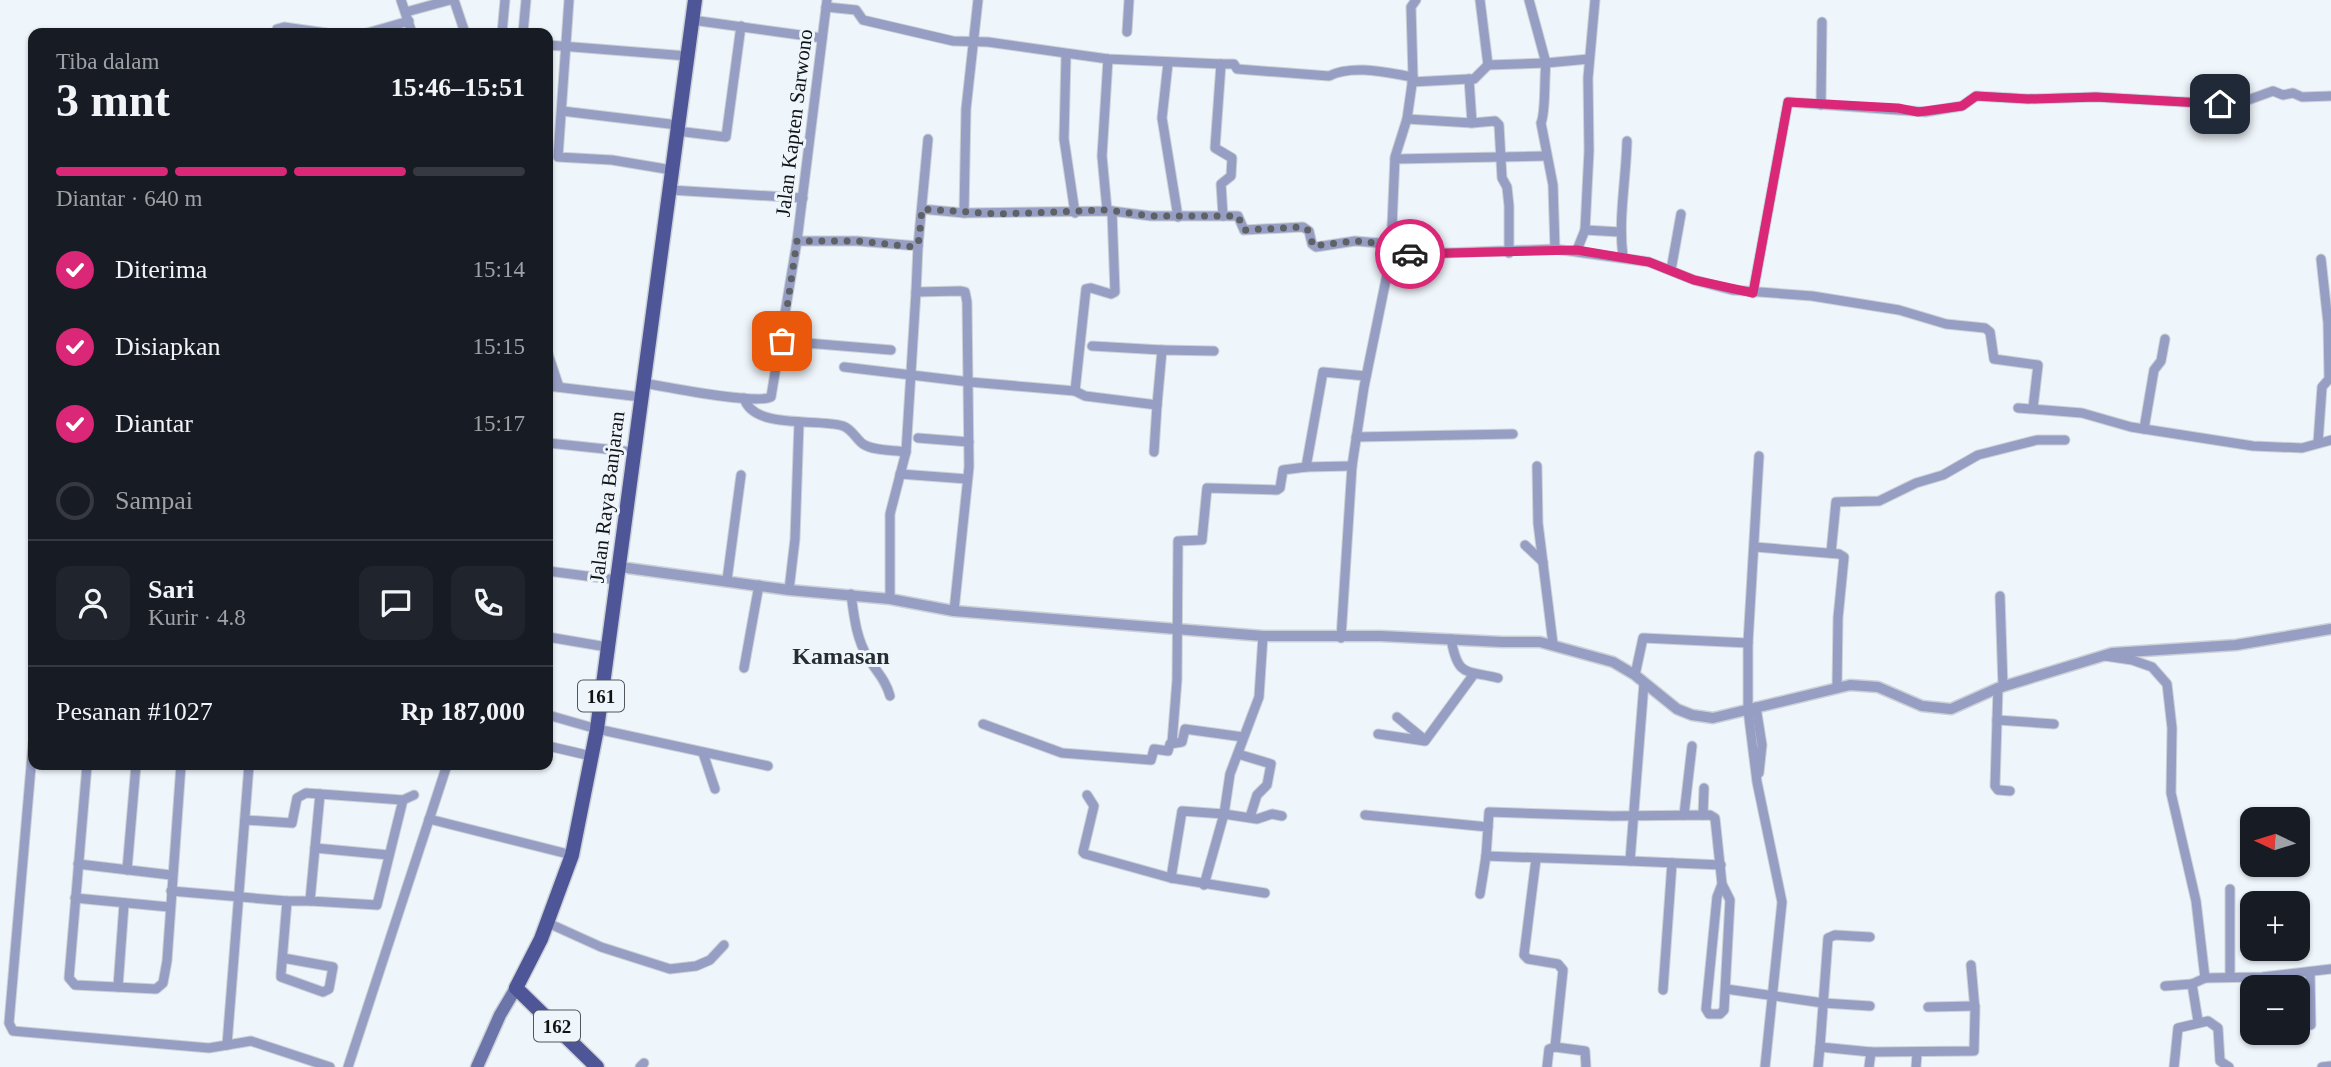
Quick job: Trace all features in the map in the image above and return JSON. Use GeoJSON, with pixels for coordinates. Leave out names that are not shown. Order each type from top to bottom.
{"type":"FeatureCollection","features":[{"type":"Feature","properties":{"kind":"main road","name":"Jalan Raya Banjaran"},"geometry":{"type":"LineString","coordinates":[[516,988],[548,923],[572,855],[597,729],[695,0]]}},
{"type":"Feature","properties":{"kind":"main road","name":"161"},"geometry":{"type":"LineString","coordinates":[[477,1067],[500,1015],[516,988]]}},
{"type":"Feature","properties":{"kind":"main road","name":"162"},"geometry":{"type":"LineString","coordinates":[[516,988],[597,1067]]}},
{"type":"Feature","properties":{"kind":"street"},"geometry":{"type":"LineString","coordinates":[[401,0],[410,28]]}},
{"type":"Feature","properties":{"kind":"street"},"geometry":{"type":"LineString","coordinates":[[380,28],[452,0],[463,28]]}},
{"type":"Feature","properties":{"kind":"street"},"geometry":{"type":"LineString","coordinates":[[502,28],[505,0]]}},
{"type":"Feature","properties":{"kind":"street"},"geometry":{"type":"LineString","coordinates":[[523,28],[526,0]]}},
{"type":"Feature","properties":{"kind":"street"},"geometry":{"type":"LineString","coordinates":[[569,0],[558,157],[612,160],[672,170]]}},
{"type":"Feature","properties":{"kind":"street"},"geometry":{"type":"LineString","coordinates":[[964,213],[963,135],[971,42],[978,0]]}},
{"type":"Feature","properties":{"kind":"street"},"geometry":{"type":"LineString","coordinates":[[1127,32],[1129,0]]}},
{"type":"Feature","properties":{"kind":"street"},"geometry":{"type":"LineString","coordinates":[[1341,638],[1352,466],[1366,376],[1391,255],[1395,159],[1407,119],[1413,80],[1411,7],[1416,0]]}},
{"type":"Feature","properties":{"kind":"street"},"geometry":{"type":"LineString","coordinates":[[1488,0],[1478,0],[1488,65]]}},
{"type":"Feature","properties":{"kind":"street"},"geometry":{"type":"LineString","coordinates":[[1530,0],[1546,63],[1542,90],[1544,115],[1541,123],[1553,185],[1555,249]]}},
{"type":"Feature","properties":{"kind":"street"},"geometry":{"type":"LineString","coordinates":[[1577,250],[1585,230],[1589,151],[1589,58],[1595,0]]}},
{"type":"Feature","properties":{"kind":"street"},"geometry":{"type":"LineString","coordinates":[[826,3],[856,10],[863,20],[931,38],[1066,55],[1168,63],[1234,64],[1237,69],[1329,76],[1343,71],[1372,72],[1413,80],[1474,79],[1488,65],[1589,58]]}},
{"type":"Feature","properties":{"kind":"street","name":"Jalan Kapten Sarwono"},"geometry":{"type":"LineString","coordinates":[[745,402],[767,400],[771,397],[797,241],[826,3]]}},
{"type":"Feature","properties":{"kind":"street"},"geometry":{"type":"LineString","coordinates":[[692,20],[822,38]]}},
{"type":"Feature","properties":{"kind":"street"},"geometry":{"type":"LineString","coordinates":[[1821,105],[1822,22]]}},
{"type":"Feature","properties":{"kind":"street"},"geometry":{"type":"LineString","coordinates":[[562,111],[726,137],[741,26]]}},
{"type":"Feature","properties":{"kind":"street"},"geometry":{"type":"LineString","coordinates":[[553,46],[687,56]]}},
{"type":"Feature","properties":{"kind":"street"},"geometry":{"type":"LineString","coordinates":[[1066,55],[1064,139],[1075,213]]}},
{"type":"Feature","properties":{"kind":"street"},"geometry":{"type":"LineString","coordinates":[[1075,391],[1086,289],[1111,294],[1115,292],[1102,156],[1108,59]]}},
{"type":"Feature","properties":{"kind":"street"},"geometry":{"type":"LineString","coordinates":[[1168,63],[1162,118],[1178,216]]}},
{"type":"Feature","properties":{"kind":"street"},"geometry":{"type":"LineString","coordinates":[[1221,64],[1215,148],[1232,158],[1231,176],[1221,184],[1223,216]]}},
{"type":"Feature","properties":{"kind":"street"},"geometry":{"type":"LineString","coordinates":[[1469,79],[1472,123]]}},
{"type":"Feature","properties":{"kind":"street"},"geometry":{"type":"LineString","coordinates":[[1753,293],[1788,102],[1891,107],[1925,112],[1962,106],[1976,96],[2028,99],[2096,97],[2220,104],[2248,100],[2273,91],[2302,97],[2331,96]]}},
{"type":"Feature","properties":{"kind":"street"},"geometry":{"type":"LineString","coordinates":[[1407,119],[1498,123],[1502,178],[1507,187],[1509,206],[1509,253]]}},
{"type":"Feature","properties":{"kind":"street"},"geometry":{"type":"LineString","coordinates":[[890,598],[890,514],[906,452],[918,246],[928,139]]}},
{"type":"Feature","properties":{"kind":"street"},"geometry":{"type":"LineString","coordinates":[[1623,257],[1620,232],[1628,141]]}},
{"type":"Feature","properties":{"kind":"street"},"geometry":{"type":"LineString","coordinates":[[1395,159],[1546,156]]}},
{"type":"Feature","properties":{"kind":"street"},"geometry":{"type":"LineString","coordinates":[[670,190],[803,198]]}},
{"type":"Feature","properties":{"kind":"street"},"geometry":{"type":"LineString","coordinates":[[922,209],[964,213],[1075,213],[1109,210],[1178,216],[1239,217],[1244,230],[1303,227],[1309,231],[1313,246],[1354,241],[1391,244]]}},
{"type":"Feature","properties":{"kind":"street"},"geometry":{"type":"LineString","coordinates":[[1671,270],[1681,214]]}},
{"type":"Feature","properties":{"kind":"street"},"geometry":{"type":"LineString","coordinates":[[1585,230],[1620,232]]}},
{"type":"Feature","properties":{"kind":"street"},"geometry":{"type":"LineString","coordinates":[[797,241],[857,241],[918,246]]}},
{"type":"Feature","properties":{"kind":"street"},"geometry":{"type":"LineString","coordinates":[[1391,255],[1577,250],[1623,257],[1671,270],[1694,280],[1753,293],[1812,296],[1911,313],[1945,324],[1985,328],[1990,332],[1994,359],[2038,365],[2033,408]]}},
{"type":"Feature","properties":{"kind":"street"},"geometry":{"type":"LineString","coordinates":[[2318,443],[2321,391],[2329,379],[2330,357],[2321,259]]}},
{"type":"Feature","properties":{"kind":"street"},"geometry":{"type":"LineString","coordinates":[[915,292],[965,292],[970,383],[969,442],[954,611]]}},
{"type":"Feature","properties":{"kind":"street"},"geometry":{"type":"LineString","coordinates":[[783,337],[891,349]]}},
{"type":"Feature","properties":{"kind":"street"},"geometry":{"type":"LineString","coordinates":[[2144,429],[2154,370],[2161,361],[2165,339]]}},
{"type":"Feature","properties":{"kind":"street"},"geometry":{"type":"LineString","coordinates":[[1092,346],[1214,351]]}},
{"type":"Feature","properties":{"kind":"street"},"geometry":{"type":"LineString","coordinates":[[1154,452],[1162,350]]}},
{"type":"Feature","properties":{"kind":"street"},"geometry":{"type":"LineString","coordinates":[[844,367],[970,383],[1075,391],[1084,396],[1157,405]]}},
{"type":"Feature","properties":{"kind":"street"},"geometry":{"type":"LineString","coordinates":[[553,368],[558,382]]}},
{"type":"Feature","properties":{"kind":"street"},"geometry":{"type":"LineString","coordinates":[[1306,467],[1323,372],[1366,376]]}},
{"type":"Feature","properties":{"kind":"street"},"geometry":{"type":"LineString","coordinates":[[553,384],[558,382],[745,402],[756,413],[799,422],[843,426],[868,447],[906,452]]}},
{"type":"Feature","properties":{"kind":"street"},"geometry":{"type":"LineString","coordinates":[[2018,408],[2081,413],[2144,429],[2253,446],[2302,448],[2331,440]]}},
{"type":"Feature","properties":{"kind":"street"},"geometry":{"type":"LineString","coordinates":[[789,590],[795,539],[799,422]]}},
{"type":"Feature","properties":{"kind":"street"},"geometry":{"type":"LineString","coordinates":[[1356,437],[1513,434]]}},
{"type":"Feature","properties":{"kind":"street"},"geometry":{"type":"LineString","coordinates":[[918,438],[969,442]]}},
{"type":"Feature","properties":{"kind":"street"},"geometry":{"type":"LineString","coordinates":[[1831,553],[1836,502],[1879,501],[1916,483],[1943,475],[1978,455],[2037,440],[2065,440]]}},
{"type":"Feature","properties":{"kind":"street"},"geometry":{"type":"LineString","coordinates":[[553,444],[634,452]]}},
{"type":"Feature","properties":{"kind":"street"},"geometry":{"type":"LineString","coordinates":[[1759,456],[1748,643],[1757,782],[1781,894],[1765,1067]]}},
{"type":"Feature","properties":{"kind":"street"},"geometry":{"type":"LineString","coordinates":[[983,724],[1078,756],[1151,760],[1153,750],[1168,751],[1172,743],[1177,684],[1177,544],[1180,541],[1202,540],[1207,488],[1276,490],[1280,488],[1283,470],[1352,466]]}},
{"type":"Feature","properties":{"kind":"street"},"geometry":{"type":"LineString","coordinates":[[1537,466],[1538,523],[1553,644]]}},
{"type":"Feature","properties":{"kind":"street"},"geometry":{"type":"LineString","coordinates":[[900,474],[967,479]]}},
{"type":"Feature","properties":{"kind":"street"},"geometry":{"type":"LineString","coordinates":[[727,580],[741,475]]}},
{"type":"Feature","properties":{"kind":"street"},"geometry":{"type":"LineString","coordinates":[[1525,545],[1544,562]]}},
{"type":"Feature","properties":{"kind":"street"},"geometry":{"type":"LineString","coordinates":[[1755,547],[1831,553],[1844,558],[1838,618],[1837,686]]}},
{"type":"Feature","properties":{"kind":"street"},"geometry":{"type":"LineString","coordinates":[[553,571],[727,580],[789,590],[890,598],[954,611],[1264,636],[1381,636],[1502,642],[1526,640],[1553,644],[1613,662],[1678,709],[1692,715],[1754,720],[1837,686],[1878,687],[1936,709],[1951,709],[2000,688],[2105,656],[2236,645],[2331,629]]}},
{"type":"Feature","properties":{"kind":"street"},"geometry":{"type":"LineString","coordinates":[[744,668],[759,585]]}},
{"type":"Feature","properties":{"kind":"street"},"geometry":{"type":"LineString","coordinates":[[850,594],[858,637],[867,657],[884,680],[890,696]]}},
{"type":"Feature","properties":{"kind":"street"},"geometry":{"type":"LineString","coordinates":[[2000,596],[1996,786],[1998,790],[2010,790]]}},
{"type":"Feature","properties":{"kind":"street"},"geometry":{"type":"LineString","coordinates":[[1204,885],[1224,814],[1230,774],[1259,697],[1264,636]]}},
{"type":"Feature","properties":{"kind":"street"},"geometry":{"type":"LineString","coordinates":[[553,638],[607,647]]}},
{"type":"Feature","properties":{"kind":"street"},"geometry":{"type":"LineString","coordinates":[[1630,861],[1640,731],[1639,679],[1643,638],[1748,643]]}},
{"type":"Feature","properties":{"kind":"street"},"geometry":{"type":"LineString","coordinates":[[1451,639],[1455,661],[1461,669],[1499,678]]}},
{"type":"Feature","properties":{"kind":"street"},"geometry":{"type":"LineString","coordinates":[[2105,656],[2132,660],[2152,667],[2168,688],[2172,728],[2171,793],[2196,901],[2205,978]]}},
{"type":"Feature","properties":{"kind":"street"},"geometry":{"type":"LineString","coordinates":[[1425,740],[1474,674]]}},
{"type":"Feature","properties":{"kind":"street"},"geometry":{"type":"LineString","coordinates":[[553,716],[597,729],[768,766]]}},
{"type":"Feature","properties":{"kind":"street"},"geometry":{"type":"LineString","coordinates":[[1397,717],[1425,740]]}},
{"type":"Feature","properties":{"kind":"street"},"geometry":{"type":"LineString","coordinates":[[1997,718],[2054,724]]}},
{"type":"Feature","properties":{"kind":"street"},"geometry":{"type":"LineString","coordinates":[[1172,743],[1182,742],[1185,729],[1243,737]]}},
{"type":"Feature","properties":{"kind":"street"},"geometry":{"type":"LineString","coordinates":[[1378,734],[1425,740]]}},
{"type":"Feature","properties":{"kind":"street"},"geometry":{"type":"LineString","coordinates":[[1684,815],[1692,746]]}},
{"type":"Feature","properties":{"kind":"street"},"geometry":{"type":"LineString","coordinates":[[553,747],[592,756]]}},
{"type":"Feature","properties":{"kind":"street"},"geometry":{"type":"LineString","coordinates":[[703,753],[715,789]]}},
{"type":"Feature","properties":{"kind":"street"},"geometry":{"type":"LineString","coordinates":[[1238,754],[1271,764],[1267,785],[1257,794],[1250,817]]}},
{"type":"Feature","properties":{"kind":"street"},"geometry":{"type":"LineString","coordinates":[[31,770],[9,1023],[13,1031],[209,1048],[251,1041],[330,1067]]}},
{"type":"Feature","properties":{"kind":"street"},"geometry":{"type":"LineString","coordinates":[[87,770],[69,978],[71,982],[156,989],[163,983],[167,961],[181,770]]}},
{"type":"Feature","properties":{"kind":"street"},"geometry":{"type":"LineString","coordinates":[[127,870],[136,770]]}},
{"type":"Feature","properties":{"kind":"street"},"geometry":{"type":"LineString","coordinates":[[227,1045],[249,770]]}},
{"type":"Feature","properties":{"kind":"street"},"geometry":{"type":"LineString","coordinates":[[348,1067],[445,770]]}},
{"type":"Feature","properties":{"kind":"street"},"geometry":{"type":"LineString","coordinates":[[1703,815],[1704,788]]}},
{"type":"Feature","properties":{"kind":"street"},"geometry":{"type":"LineString","coordinates":[[244,820],[292,823],[297,798],[306,793],[403,800],[414,795]]}},
{"type":"Feature","properties":{"kind":"street"},"geometry":{"type":"LineString","coordinates":[[310,901],[320,794]]}},
{"type":"Feature","properties":{"kind":"street"},"geometry":{"type":"LineString","coordinates":[[1087,795],[1094,806],[1083,852],[1086,855],[1171,878],[1265,893]]}},
{"type":"Feature","properties":{"kind":"street"},"geometry":{"type":"LineString","coordinates":[[171,891],[287,901],[377,905],[403,800]]}},
{"type":"Feature","properties":{"kind":"street"},"geometry":{"type":"LineString","coordinates":[[1171,878],[1182,811],[1262,818],[1272,814],[1282,816]]}},
{"type":"Feature","properties":{"kind":"street"},"geometry":{"type":"LineString","coordinates":[[1480,894],[1489,812],[1703,815],[1715,818],[1718,825],[1722,884],[1730,900],[1724,1012],[1708,1013],[1706,1009],[1717,897],[1722,884]]}},
{"type":"Feature","properties":{"kind":"street"},"geometry":{"type":"LineString","coordinates":[[1365,815],[1488,827]]}},
{"type":"Feature","properties":{"kind":"street"},"geometry":{"type":"LineString","coordinates":[[429,819],[572,855]]}},
{"type":"Feature","properties":{"kind":"street"},"geometry":{"type":"LineString","coordinates":[[315,848],[389,855]]}},
{"type":"Feature","properties":{"kind":"street"},"geometry":{"type":"LineString","coordinates":[[1486,856],[1721,865]]}},
{"type":"Feature","properties":{"kind":"street"},"geometry":{"type":"LineString","coordinates":[[1536,859],[1524,955],[1539,962],[1558,964],[1563,970],[1555,1047]]}},
{"type":"Feature","properties":{"kind":"street"},"geometry":{"type":"LineString","coordinates":[[1663,990],[1672,863]]}},
{"type":"Feature","properties":{"kind":"street"},"geometry":{"type":"LineString","coordinates":[[78,864],[172,875]]}},
{"type":"Feature","properties":{"kind":"street"},"geometry":{"type":"LineString","coordinates":[[2230,889],[2230,977]]}},
{"type":"Feature","properties":{"kind":"street"},"geometry":{"type":"LineString","coordinates":[[75,898],[169,907]]}},
{"type":"Feature","properties":{"kind":"street"},"geometry":{"type":"LineString","coordinates":[[283,958],[333,967],[329,989],[323,992],[284,979],[281,974],[287,901]]}},
{"type":"Feature","properties":{"kind":"street"},"geometry":{"type":"LineString","coordinates":[[118,987],[124,904]]}},
{"type":"Feature","properties":{"kind":"street"},"geometry":{"type":"LineString","coordinates":[[548,923],[601,947],[670,969],[696,966],[710,960],[724,945]]}},
{"type":"Feature","properties":{"kind":"street"},"geometry":{"type":"LineString","coordinates":[[1818,1067],[1828,938],[1835,935],[1870,937]]}},
{"type":"Feature","properties":{"kind":"street"},"geometry":{"type":"LineString","coordinates":[[1820,1047],[1871,1052],[1974,1051],[1975,1006],[1971,965]]}},
{"type":"Feature","properties":{"kind":"street"},"geometry":{"type":"LineString","coordinates":[[2165,986],[2192,984],[2205,978],[2331,969]]}},
{"type":"Feature","properties":{"kind":"street"},"geometry":{"type":"LineString","coordinates":[[2310,972],[2311,1025]]}},
{"type":"Feature","properties":{"kind":"street"},"geometry":{"type":"LineString","coordinates":[[2192,984],[2198,1021]]}},
{"type":"Feature","properties":{"kind":"street"},"geometry":{"type":"LineString","coordinates":[[1726,989],[1823,1003],[1870,1006]]}},
{"type":"Feature","properties":{"kind":"street"},"geometry":{"type":"LineString","coordinates":[[1928,1007],[1975,1006]]}},
{"type":"Feature","properties":{"kind":"street"},"geometry":{"type":"LineString","coordinates":[[2174,1067],[2178,1028],[2198,1021],[2216,1024],[2220,1061],[2229,1067]]}},
{"type":"Feature","properties":{"kind":"street"},"geometry":{"type":"LineString","coordinates":[[1547,1067],[1550,1048],[1555,1047],[1586,1051],[1586,1067]]}},
{"type":"Feature","properties":{"kind":"street"},"geometry":{"type":"LineString","coordinates":[[1869,1067],[1871,1052]]}},
{"type":"Feature","properties":{"kind":"street"},"geometry":{"type":"LineString","coordinates":[[1916,1067],[1917,1053]]}},
{"type":"Feature","properties":{"kind":"street"},"geometry":{"type":"LineString","coordinates":[[2322,1067],[2331,1066]]}},
{"type":"Feature","properties":{"kind":"way so far"},"geometry":{"type":"LineString","coordinates":[[782,341],[797,241],[857,241],[915,247],[918,246],[922,209],[998,214],[1107,210],[1151,216],[1238,216],[1244,230],[1303,227],[1309,231],[1311,244],[1316,247],[1354,241],[1391,244],[1391,255],[1410,254]]}},
{"type":"Feature","properties":{"kind":"district","name":"Kamasan"},"geometry":{"type":"Point","coordinates":[841,656]}},
{"type":"Feature","properties":{"kind":"route"},"geometry":{"type":"LineString","coordinates":[[1410,254],[1577,250],[1649,262],[1694,280],[1753,293],[1788,102],[1891,107],[1918,112],[1962,106],[1973,96],[2028,99],[2096,97],[2155,103],[2220,104]]}}]}
